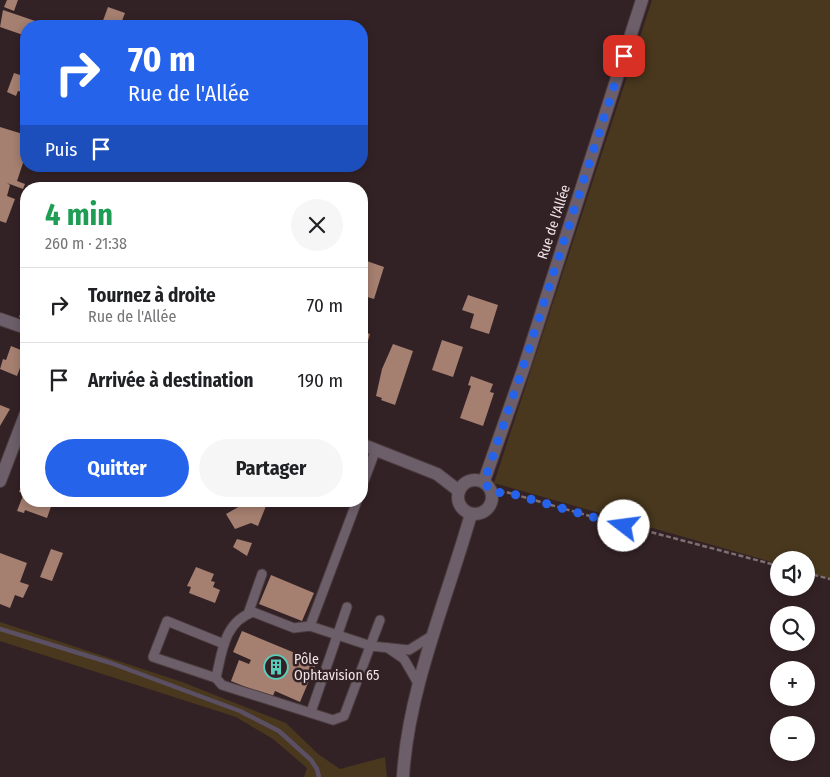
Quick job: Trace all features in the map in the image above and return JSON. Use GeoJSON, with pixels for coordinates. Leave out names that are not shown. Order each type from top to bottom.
{"type":"FeatureCollection","features":[{"type":"Feature","properties":{"kind":"street","name":"Rue de l'Allée"},"geometry":{"type":"LineString","coordinates":[[484,482],[642,0]]}},
{"type":"Feature","properties":{"kind":"street"},"geometry":{"type":"LineString","coordinates":[[0,319],[20,326]]}},
{"type":"Feature","properties":{"kind":"street"},"geometry":{"type":"LineString","coordinates":[[0,481],[20,429]]}},
{"type":"Feature","properties":{"kind":"street"},"geometry":{"type":"LineString","coordinates":[[368,447],[437,474],[459,491]]}},
{"type":"Feature","properties":{"kind":"street"},"geometry":{"type":"LineString","coordinates":[[472,480],[484,482],[492,493],[491,504],[487,509],[477,514],[471,514],[462,508],[459,502],[459,491],[466,482],[472,480]]}},
{"type":"Feature","properties":{"kind":"street"},"geometry":{"type":"LineString","coordinates":[[403,777],[405,742],[419,685],[471,514]]}},
{"type":"Feature","properties":{"kind":"lane"},"geometry":{"type":"LineString","coordinates":[[368,470],[376,450]]}},
{"type":"Feature","properties":{"kind":"lane"},"geometry":{"type":"LineString","coordinates":[[310,626],[354,507]]}},
{"type":"Feature","properties":{"kind":"lane"},"geometry":{"type":"LineString","coordinates":[[248,614],[262,574]]}},
{"type":"Feature","properties":{"kind":"lane"},"geometry":{"type":"LineString","coordinates":[[311,712],[347,607]]}},
{"type":"Feature","properties":{"kind":"lane"},"geometry":{"type":"LineString","coordinates":[[216,678],[228,630],[241,616],[253,612],[294,628],[310,626],[371,646],[409,650],[435,634]]}},
{"type":"Feature","properties":{"kind":"lane"},"geometry":{"type":"LineString","coordinates":[[224,644],[167,621],[153,657],[216,678],[222,685],[333,720],[344,716],[380,620]]}},
{"type":"Feature","properties":{"kind":"lane"},"geometry":{"type":"LineString","coordinates":[[385,647],[404,659],[419,685]]}},
{"type":"Feature","properties":{"kind":"path"},"geometry":{"type":"LineString","coordinates":[[492,493],[506,492],[770,564]]}},
{"type":"Feature","properties":{"kind":"path"},"geometry":{"type":"LineString","coordinates":[[815,575],[830,579]]}},
{"type":"Feature","properties":{"kind":"shaded area"},"geometry":{"type":"Polygon","coordinates":[[[652,0],[830,0],[830,579],[815,575],[815,551],[770,551],[770,561],[494,483],[652,0]]]}},
{"type":"Feature","properties":{"kind":"shaded area"},"geometry":{"type":"Polygon","coordinates":[[[0,622],[182,682],[286,723],[318,754],[340,769],[385,757],[387,777],[304,777],[307,768],[273,739],[236,717],[0,641],[0,622]]]}},
{"type":"Feature","properties":{"kind":"building"},"geometry":{"type":"Polygon","coordinates":[[[7,0],[18,0],[14,11],[4,7],[7,0]]]}},
{"type":"Feature","properties":{"kind":"building"},"geometry":{"type":"Polygon","coordinates":[[[108,7],[125,13],[122,20],[103,20],[108,7]]]}},
{"type":"Feature","properties":{"kind":"building"},"geometry":{"type":"Polygon","coordinates":[[[3,10],[32,20],[20,20],[20,34],[0,27],[3,10]]]}},
{"type":"Feature","properties":{"kind":"building"},"geometry":{"type":"Polygon","coordinates":[[[14,73],[20,75],[20,92],[18,91],[16,96],[7,92],[14,73]]]}},
{"type":"Feature","properties":{"kind":"building"},"geometry":{"type":"Polygon","coordinates":[[[0,127],[20,133],[20,172],[17,181],[20,182],[20,188],[7,183],[10,185],[7,196],[15,199],[6,223],[0,221],[0,127]]]}},
{"type":"Feature","properties":{"kind":"building"},"geometry":{"type":"Polygon","coordinates":[[[368,261],[384,267],[374,299],[368,297],[368,261]]]}},
{"type":"Feature","properties":{"kind":"building"},"geometry":{"type":"Polygon","coordinates":[[[468,295],[498,305],[489,334],[470,328],[474,314],[462,310],[468,295]]]}},
{"type":"Feature","properties":{"kind":"building"},"geometry":{"type":"Polygon","coordinates":[[[442,340],[463,347],[453,377],[432,370],[442,340]]]}},
{"type":"Feature","properties":{"kind":"building"},"geometry":{"type":"Polygon","coordinates":[[[393,344],[413,351],[395,405],[376,396],[382,369],[393,344]]]}},
{"type":"Feature","properties":{"kind":"building"},"geometry":{"type":"Polygon","coordinates":[[[11,346],[20,350],[20,368],[17,376],[0,369],[3,359],[6,360],[11,346]]]}},
{"type":"Feature","properties":{"kind":"building"},"geometry":{"type":"Polygon","coordinates":[[[471,376],[493,384],[490,392],[494,393],[483,426],[460,418],[471,386],[468,385],[471,376]]]}},
{"type":"Feature","properties":{"kind":"building"},"geometry":{"type":"Polygon","coordinates":[[[0,405],[10,409],[0,426],[0,405]]]}},
{"type":"Feature","properties":{"kind":"building"},"geometry":{"type":"Polygon","coordinates":[[[20,503],[20,507],[51,507],[47,518],[25,510],[24,513],[17,511],[20,503]]]}},
{"type":"Feature","properties":{"kind":"building"},"geometry":{"type":"Polygon","coordinates":[[[238,507],[266,507],[258,526],[251,523],[235,529],[226,514],[238,507]]]}},
{"type":"Feature","properties":{"kind":"building"},"geometry":{"type":"Polygon","coordinates":[[[237,539],[252,543],[247,556],[233,547],[237,539]]]}},
{"type":"Feature","properties":{"kind":"building"},"geometry":{"type":"Polygon","coordinates":[[[51,549],[63,553],[52,581],[40,577],[51,549]]]}},
{"type":"Feature","properties":{"kind":"building"},"geometry":{"type":"Polygon","coordinates":[[[0,553],[27,563],[20,582],[29,585],[23,598],[15,595],[10,608],[0,604],[0,553]]]}},
{"type":"Feature","properties":{"kind":"building"},"geometry":{"type":"Polygon","coordinates":[[[196,567],[214,574],[211,581],[215,582],[213,587],[220,590],[215,603],[189,593],[191,587],[187,586],[196,567]]]}},
{"type":"Feature","properties":{"kind":"building"},"geometry":{"type":"Polygon","coordinates":[[[271,575],[314,593],[302,621],[259,604],[271,575]]]}},
{"type":"Feature","properties":{"kind":"building","name":"Pôle Ophtavision 65"},"geometry":{"type":"Polygon","coordinates":[[[242,631],[307,658],[309,653],[319,657],[314,669],[321,672],[319,679],[311,676],[300,702],[275,691],[272,698],[231,681],[239,660],[249,664],[251,660],[233,652],[242,631]]]}},
{"type":"Feature","properties":{"kind":"waterway"},"geometry":{"type":"LineString","coordinates":[[0,629],[111,663],[240,711],[279,731],[311,760],[317,769],[319,777]]}},
{"type":"Feature","properties":{"kind":"place","name":"Pôle Ophtavision 65"},"geometry":{"type":"Point","coordinates":[276,667]}},
{"type":"Feature","properties":{"kind":"route"},"geometry":{"type":"LineString","coordinates":[[624,56],[484,482],[488,484],[492,493],[506,492],[624,526]]}}]}
